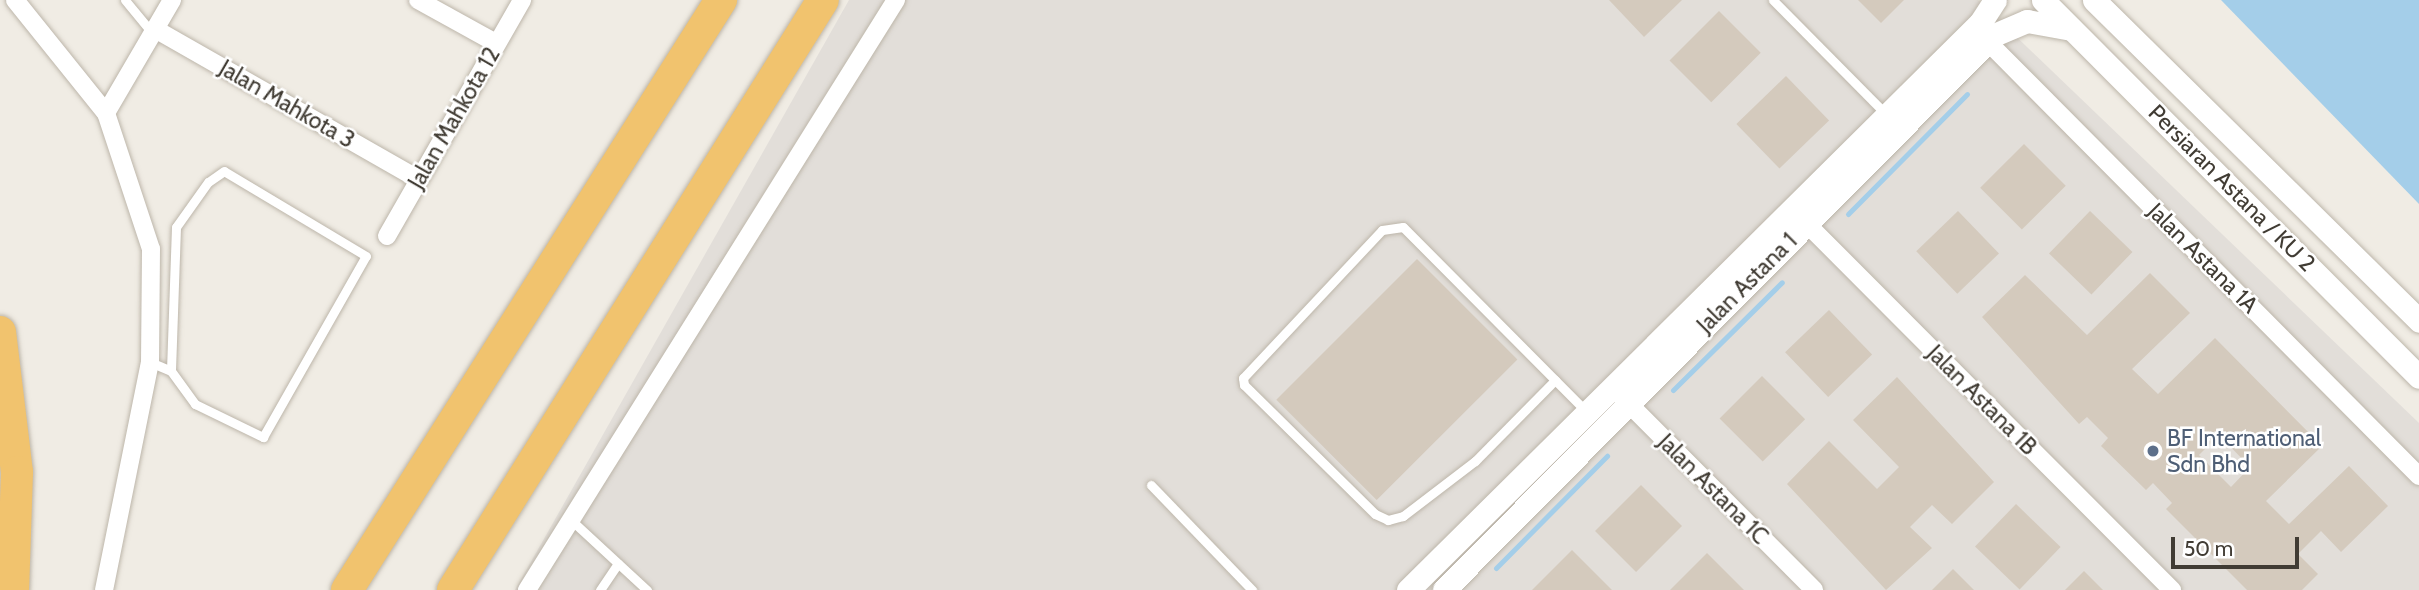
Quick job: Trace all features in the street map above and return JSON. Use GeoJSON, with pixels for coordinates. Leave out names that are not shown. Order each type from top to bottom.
{"type":"FeatureCollection","features":[{"type":"Feature","properties":{"kind":"highway"},"geometry":{"type":"LineString","coordinates":[[347,590],[721,0]]}},
{"type":"Feature","properties":{"kind":"highway"},"geometry":{"type":"LineString","coordinates":[[453,590],[823,0]]}},
{"type":"Feature","properties":{"kind":"highway"},"geometry":{"type":"LineString","coordinates":[[0,331],[17,472],[13,590]]}},
{"type":"Feature","properties":{"kind":"street"},"geometry":{"type":"LineString","coordinates":[[15,0],[106,113],[151,250],[150,362],[104,590]]}},
{"type":"Feature","properties":{"kind":"street"},"geometry":{"type":"LineString","coordinates":[[106,113],[172,0]]}},
{"type":"Feature","properties":{"kind":"street"},"geometry":{"type":"LineString","coordinates":[[418,0],[496,43]]}},
{"type":"Feature","properties":{"kind":"street","name":"Jalan Mahkota 12"},"geometry":{"type":"LineString","coordinates":[[387,236],[522,0]]}},
{"type":"Feature","properties":{"kind":"street"},"geometry":{"type":"LineString","coordinates":[[527,590],[896,0]]}},
{"type":"Feature","properties":{"kind":"street","name":"Jalan Astana 1"},"geometry":{"type":"LineString","coordinates":[[1894,122],[1980,23],[1995,0]]}},
{"type":"Feature","properties":{"kind":"street","name":"Persiaran Astana / KU 2"},"geometry":{"type":"LineString","coordinates":[[2043,0],[2419,377]]}},
{"type":"Feature","properties":{"kind":"street","name":"Persiaran Astana / KU 2"},"geometry":{"type":"LineString","coordinates":[[2095,1],[2419,321]]}},
{"type":"Feature","properties":{"kind":"street","name":"Jalan Astana 1"},"geometry":{"type":"LineString","coordinates":[[1445,589],[1621,395],[1894,122],[1987,41],[2026,20],[2071,29]]}},
{"type":"Feature","properties":{"kind":"street","name":"Jalan Mahkota 3"},"geometry":{"type":"LineString","coordinates":[[154,31],[418,179]]}},
{"type":"Feature","properties":{"kind":"street","name":"Jalan Astana 1A"},"geometry":{"type":"LineString","coordinates":[[1987,41],[2419,475]]}},
{"type":"Feature","properties":{"kind":"street","name":"Jalan Astana 1B"},"geometry":{"type":"LineString","coordinates":[[1799,217],[2172,590]]}},
{"type":"Feature","properties":{"kind":"street","name":"Jalan Astana 1"},"geometry":{"type":"LineString","coordinates":[[1408,590],[1587,412],[1621,395]]}},
{"type":"Feature","properties":{"kind":"street","name":"Jalan Astana 1C"},"geometry":{"type":"LineString","coordinates":[[1621,395],[1814,590]]}},
{"type":"Feature","properties":{"kind":"street"},"geometry":{"type":"LineString","coordinates":[[1427,571],[1445,589]]}},
{"type":"Feature","properties":{"kind":"lane"},"geometry":{"type":"LineString","coordinates":[[125,0],[154,31]]}},
{"type":"Feature","properties":{"kind":"lane"},"geometry":{"type":"LineString","coordinates":[[1773,0],[1894,122]]}},
{"type":"Feature","properties":{"kind":"lane"},"geometry":{"type":"LineString","coordinates":[[150,362],[171,371],[195,404],[264,437],[366,256],[224,171],[208,182],[176,227],[171,371]]}},
{"type":"Feature","properties":{"kind":"lane"},"geometry":{"type":"LineString","coordinates":[[1555,380],[1475,461],[1403,516],[1388,520],[1375,514],[1244,385],[1243,378],[1382,230],[1393,226],[1404,227],[1587,412]]}},
{"type":"Feature","properties":{"kind":"lane"},"geometry":{"type":"LineString","coordinates":[[1151,485],[1252,590]]}},
{"type":"Feature","properties":{"kind":"lane"},"geometry":{"type":"LineString","coordinates":[[570,519],[647,590]]}},
{"type":"Feature","properties":{"kind":"lane"},"geometry":{"type":"LineString","coordinates":[[600,590],[618,563]]}},
{"type":"Feature","properties":{"kind":"shaded area"},"geometry":{"type":"Polygon","coordinates":[[[849,0],[1978,0],[2419,423],[2419,590],[515,590],[849,0]]]}},
{"type":"Feature","properties":{"kind":"water"},"geometry":{"type":"Polygon","coordinates":[[[2221,0],[2419,0],[2419,204],[2221,0]]]}},
{"type":"Feature","properties":{"kind":"building"},"geometry":{"type":"Polygon","coordinates":[[[1609,0],[1682,0],[1644,37],[1609,0]]]}},
{"type":"Feature","properties":{"kind":"building"},"geometry":{"type":"Polygon","coordinates":[[[1858,0],[1904,0],[1881,23],[1858,0]]]}},
{"type":"Feature","properties":{"kind":"building"},"geometry":{"type":"Polygon","coordinates":[[[1719,11],[1761,53],[1711,102],[1670,60],[1719,11]]]}},
{"type":"Feature","properties":{"kind":"building"},"geometry":{"type":"Polygon","coordinates":[[[1786,76],[1829,121],[1779,169],[1736,124],[1786,76]]]}},
{"type":"Feature","properties":{"kind":"building"},"geometry":{"type":"Polygon","coordinates":[[[2024,144],[2066,186],[2022,230],[1980,188],[2024,144]]]}},
{"type":"Feature","properties":{"kind":"building"},"geometry":{"type":"Polygon","coordinates":[[[1958,211],[1999,253],[1957,294],[1916,251],[1958,211]]]}},
{"type":"Feature","properties":{"kind":"building"},"geometry":{"type":"Polygon","coordinates":[[[2090,211],[2132,252],[2091,294],[2049,253],[2090,211]]]}},
{"type":"Feature","properties":{"kind":"building"},"geometry":{"type":"Polygon","coordinates":[[[1417,259],[1517,359],[1377,500],[1276,400],[1417,259]]]}},
{"type":"Feature","properties":{"kind":"building"},"geometry":{"type":"Polygon","coordinates":[[[2150,273],[2190,313],[2132,369],[2158,394],[2215,338],[2322,446],[2266,501],[2289,524],[2349,466],[2388,506],[2341,552],[2321,531],[2298,554],[2318,574],[2302,590],[2247,590],[2166,509],[2172,503],[2153,483],[2146,490],[2101,446],[2108,438],[2087,417],[2079,424],[1982,317],[2025,275],[2087,335],[2150,273]],[[2219,435],[2199,455],[2231,487],[2250,467],[2219,435]]]}},
{"type":"Feature","properties":{"kind":"building"},"geometry":{"type":"Polygon","coordinates":[[[1829,310],[1872,355],[1828,397],[1785,352],[1829,310]]]}},
{"type":"Feature","properties":{"kind":"building"},"geometry":{"type":"Polygon","coordinates":[[[1762,376],[1805,419],[1763,462],[1720,418],[1762,376]]]}},
{"type":"Feature","properties":{"kind":"building"},"geometry":{"type":"Polygon","coordinates":[[[1897,377],[1994,482],[1952,524],[1932,505],[1910,527],[1932,548],[1886,590],[1787,484],[1829,441],[1877,489],[1899,467],[1853,420],[1897,377]]]}},
{"type":"Feature","properties":{"kind":"building"},"geometry":{"type":"Polygon","coordinates":[[[1641,485],[1682,526],[1636,572],[1595,531],[1641,485]]]}},
{"type":"Feature","properties":{"kind":"building"},"geometry":{"type":"Polygon","coordinates":[[[2016,504],[2061,547],[2020,590],[1975,546],[2016,504]]]}},
{"type":"Feature","properties":{"kind":"building"},"geometry":{"type":"Polygon","coordinates":[[[1572,550],[1612,590],[1532,590],[1572,550]]]}},
{"type":"Feature","properties":{"kind":"building"},"geometry":{"type":"Polygon","coordinates":[[[1707,553],[1744,590],[1670,590],[1707,553]]]}},
{"type":"Feature","properties":{"kind":"building"},"geometry":{"type":"Polygon","coordinates":[[[1953,569],[1974,590],[1932,590],[1953,569]]]}},
{"type":"Feature","properties":{"kind":"building"},"geometry":{"type":"Polygon","coordinates":[[[2084,571],[2103,590],[2065,590],[2084,571]]]}},
{"type":"Feature","properties":{"kind":"waterway"},"geometry":{"type":"LineString","coordinates":[[1848,214],[1967,94]]}},
{"type":"Feature","properties":{"kind":"waterway"},"geometry":{"type":"LineString","coordinates":[[1673,390],[1782,282]]}},
{"type":"Feature","properties":{"kind":"waterway"},"geometry":{"type":"LineString","coordinates":[[1496,568],[1607,456]]}},
{"type":"Feature","properties":{"kind":"place","name":"BF International Sdn Bhd"},"geometry":{"type":"Point","coordinates":[2153,451]}}]}
